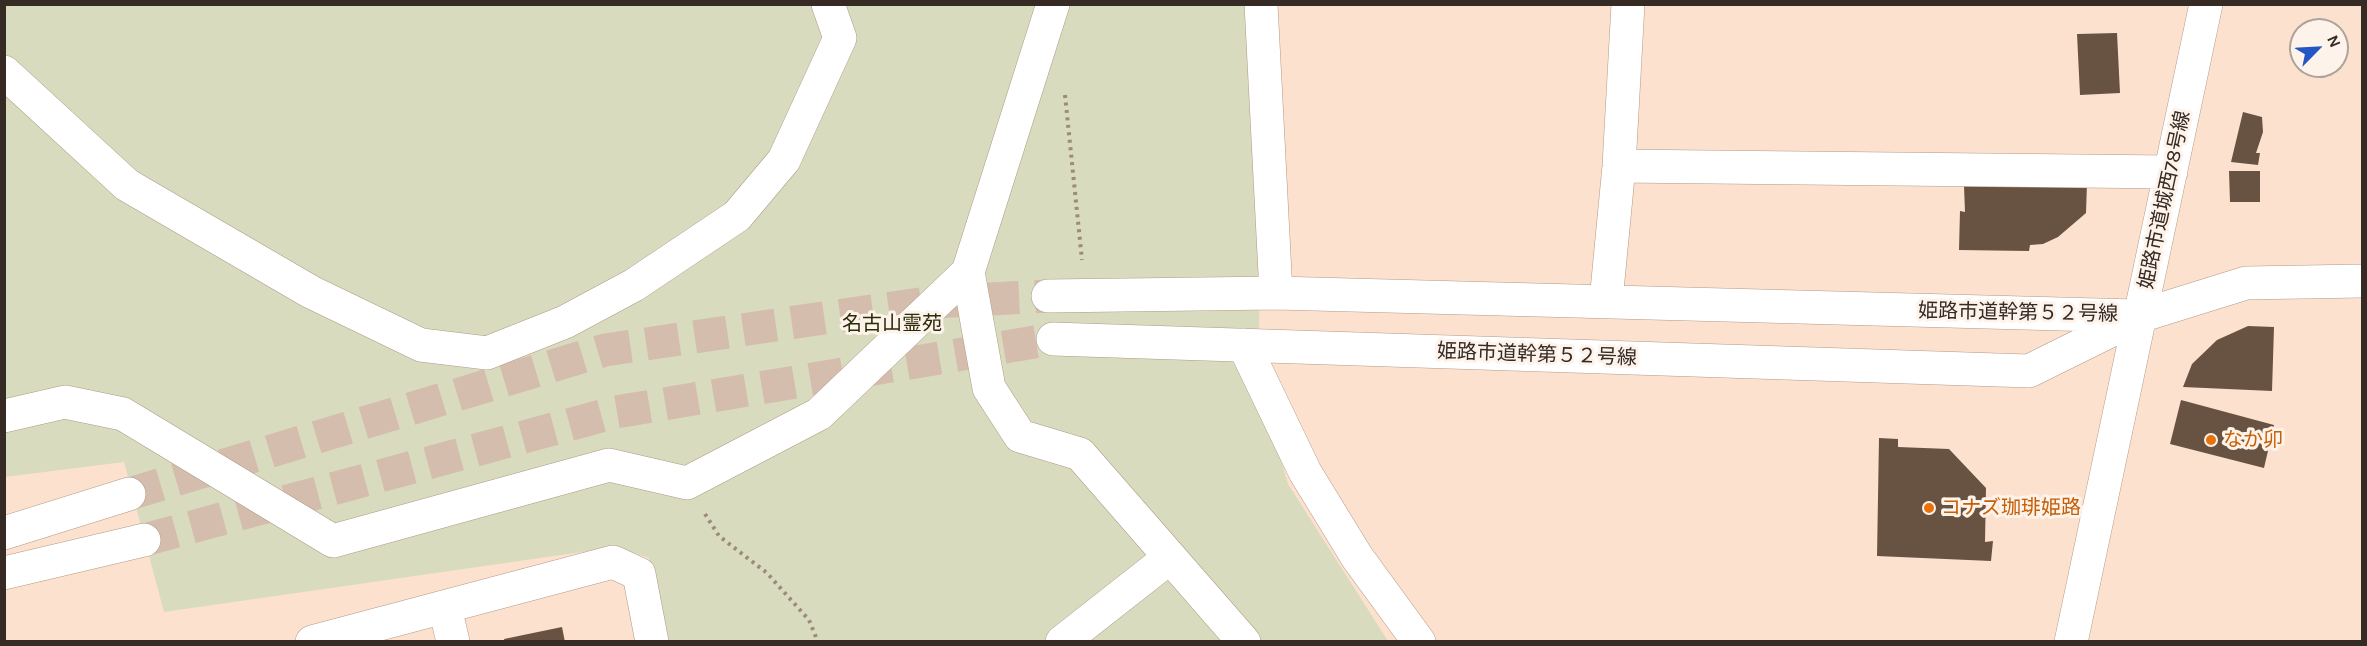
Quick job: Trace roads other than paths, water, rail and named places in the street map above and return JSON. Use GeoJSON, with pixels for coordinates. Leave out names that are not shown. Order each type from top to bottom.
{"type":"FeatureCollection","features":[{"type":"Feature","properties":{"kind":"street"},"geometry":{"type":"LineString","coordinates":[[4,72],[126,185],[311,292],[421,345],[487,353],[585,312],[634,285],[737,216],[784,160],[840,38],[828,4]]}},
{"type":"Feature","properties":{"kind":"street"},"geometry":{"type":"LineString","coordinates":[[1053,4],[968,272],[989,388],[1020,436],[1080,454],[1244,642]]}},
{"type":"Feature","properties":{"kind":"street"},"geometry":{"type":"LineString","coordinates":[[1261,4],[1276,293]]}},
{"type":"Feature","properties":{"kind":"street"},"geometry":{"type":"LineString","coordinates":[[1606,301],[1619,166],[1628,4]]}},
{"type":"Feature","properties":{"kind":"street","name":"姫路市道城西78号線"},"geometry":{"type":"LineString","coordinates":[[2070,642],[2206,4]]}},
{"type":"Feature","properties":{"kind":"street"},"geometry":{"type":"LineString","coordinates":[[1619,166],[2171,172]]}},
{"type":"Feature","properties":{"kind":"street"},"geometry":{"type":"LineString","coordinates":[[4,416],[65,402],[123,414],[333,541],[609,465],[687,483],[819,414],[968,272]]}},
{"type":"Feature","properties":{"kind":"street"},"geometry":{"type":"LineString","coordinates":[[2140,316],[2246,283],[2362,281]]}},
{"type":"Feature","properties":{"kind":"street","name":"姫路市道幹第５２号線"},"geometry":{"type":"LineString","coordinates":[[1048,296],[1276,293],[2140,316]]}},
{"type":"Feature","properties":{"kind":"street","name":"姫路市道幹第５２号線"},"geometry":{"type":"LineString","coordinates":[[1053,339],[2029,371],[2140,316]]}},
{"type":"Feature","properties":{"kind":"street"},"geometry":{"type":"LineString","coordinates":[[1244,345],[1305,472],[1357,557],[1419,642]]}},
{"type":"Feature","properties":{"kind":"street"},"geometry":{"type":"LineString","coordinates":[[4,533],[129,494]]}},
{"type":"Feature","properties":{"kind":"street"},"geometry":{"type":"LineString","coordinates":[[4,573],[144,540]]}},
{"type":"Feature","properties":{"kind":"street"},"geometry":{"type":"LineString","coordinates":[[1062,642],[1169,558]]}},
{"type":"Feature","properties":{"kind":"street"},"geometry":{"type":"LineString","coordinates":[[312,642],[613,562],[639,574],[652,642]]}},
{"type":"Feature","properties":{"kind":"street"},"geometry":{"type":"LineString","coordinates":[[445,607],[453,642]]}},
{"type":"Feature","properties":{"kind":"tunnel"},"geometry":{"type":"LineString","coordinates":[[129,494],[605,350],[933,302],[1048,296]]}},
{"type":"Feature","properties":{"kind":"tunnel"},"geometry":{"type":"LineString","coordinates":[[144,540],[616,412],[1053,339]]}},
{"type":"Feature","properties":{"kind":"place","name":"なか卯"},"geometry":{"type":"Point","coordinates":[2211,440]}},
{"type":"Feature","properties":{"kind":"place","name":"コナズ珈琲姫路"},"geometry":{"type":"Point","coordinates":[1929,508]}},
{"type":"Feature","properties":{"kind":"park label","name":"名古山霊苑"},"geometry":{"type":"Point","coordinates":[892,324]}}]}
